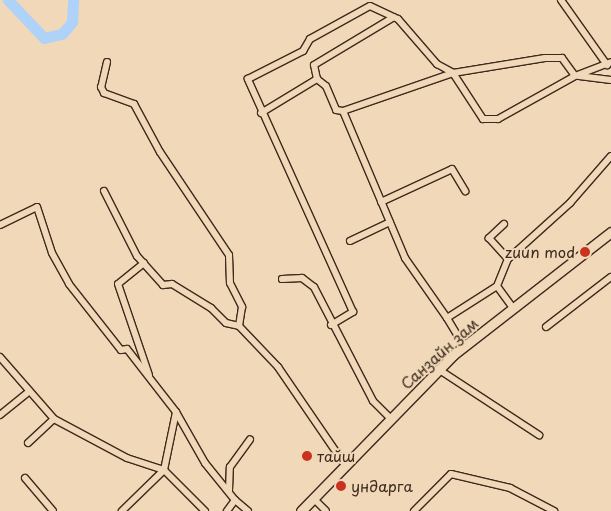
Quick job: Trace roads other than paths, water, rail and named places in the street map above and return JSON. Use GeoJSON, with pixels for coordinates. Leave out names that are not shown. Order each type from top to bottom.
{"type":"FeatureCollection","features":[{"type":"Feature","properties":{"kind":"main road","name":"Санзайн зам"},"geometry":{"type":"LineString","coordinates":[[301,511],[438,369],[464,346],[611,232]]}},
{"type":"Feature","properties":{"kind":"street"},"geometry":{"type":"LineString","coordinates":[[330,325],[353,312],[261,113],[248,79],[303,51],[310,39],[370,6],[394,17],[437,64],[453,73],[484,119],[498,118],[575,76],[609,64],[561,0]]}},
{"type":"Feature","properties":{"kind":"street"},"geometry":{"type":"LineString","coordinates":[[394,17],[314,65],[317,79],[326,86],[336,110],[343,112],[453,73],[554,58],[562,58],[575,76],[611,80]]}},
{"type":"Feature","properties":{"kind":"street"},"geometry":{"type":"LineString","coordinates":[[107,62],[101,87],[104,93],[134,104],[160,152],[229,255],[230,283],[242,307],[239,326]]}},
{"type":"Feature","properties":{"kind":"street"},"geometry":{"type":"LineString","coordinates":[[261,113],[317,79]]}},
{"type":"Feature","properties":{"kind":"street"},"geometry":{"type":"LineString","coordinates":[[343,112],[405,258],[464,346]]}},
{"type":"Feature","properties":{"kind":"street"},"geometry":{"type":"LineString","coordinates":[[446,318],[497,286],[508,259],[570,204],[611,156]]}},
{"type":"Feature","properties":{"kind":"street"},"geometry":{"type":"LineString","coordinates":[[381,202],[452,169],[465,191]]}},
{"type":"Feature","properties":{"kind":"street"},"geometry":{"type":"LineString","coordinates":[[104,191],[122,232],[144,264],[163,285],[172,284],[211,308],[226,323],[239,326],[278,367],[345,465]]}},
{"type":"Feature","properties":{"kind":"street"},"geometry":{"type":"LineString","coordinates":[[0,225],[37,207],[52,253],[69,284],[121,350],[127,349],[150,378],[176,412],[232,498],[248,511]]}},
{"type":"Feature","properties":{"kind":"street"},"geometry":{"type":"LineString","coordinates":[[350,241],[390,222]]}},
{"type":"Feature","properties":{"kind":"street"},"geometry":{"type":"LineString","coordinates":[[504,224],[489,238],[508,259]]}},
{"type":"Feature","properties":{"kind":"street"},"geometry":{"type":"LineString","coordinates":[[144,264],[118,284],[150,378]]}},
{"type":"Feature","properties":{"kind":"street"},"geometry":{"type":"LineString","coordinates":[[546,327],[611,277]]}},
{"type":"Feature","properties":{"kind":"street"},"geometry":{"type":"LineString","coordinates":[[282,279],[302,278],[314,287],[330,325],[373,401],[390,419]]}},
{"type":"Feature","properties":{"kind":"street"},"geometry":{"type":"LineString","coordinates":[[497,286],[513,308]]}},
{"type":"Feature","properties":{"kind":"street"},"geometry":{"type":"LineString","coordinates":[[0,357],[54,419],[127,458],[164,470],[205,511]]}},
{"type":"Feature","properties":{"kind":"street"},"geometry":{"type":"LineString","coordinates":[[438,369],[539,435]]}},
{"type":"Feature","properties":{"kind":"street"},"geometry":{"type":"LineString","coordinates":[[0,415],[30,391]]}},
{"type":"Feature","properties":{"kind":"street"},"geometry":{"type":"LineString","coordinates":[[122,511],[164,470],[176,412]]}},
{"type":"Feature","properties":{"kind":"street"},"geometry":{"type":"LineString","coordinates":[[28,443],[54,419]]}},
{"type":"Feature","properties":{"kind":"street"},"geometry":{"type":"LineString","coordinates":[[227,511],[232,498],[230,467],[250,439]]}},
{"type":"Feature","properties":{"kind":"street"},"geometry":{"type":"LineString","coordinates":[[414,511],[451,474],[510,488],[554,511]]}},
{"type":"Feature","properties":{"kind":"street"},"geometry":{"type":"LineString","coordinates":[[25,478],[53,511]]}},
{"type":"Feature","properties":{"kind":"street"},"geometry":{"type":"LineString","coordinates":[[313,498],[326,511]]}},
{"type":"Feature","properties":{"kind":"waterway"},"geometry":{"type":"LineString","coordinates":[[8,0],[44,38],[62,34],[72,22],[73,0]]}},
{"type":"Feature","properties":{"kind":"place","name":"zuun mod"},"geometry":{"type":"Point","coordinates":[585,252]}},
{"type":"Feature","properties":{"kind":"place","name":"тайш"},"geometry":{"type":"Point","coordinates":[307,456]}},
{"type":"Feature","properties":{"kind":"place","name":"ундарга"},"geometry":{"type":"Point","coordinates":[341,486]}}]}
